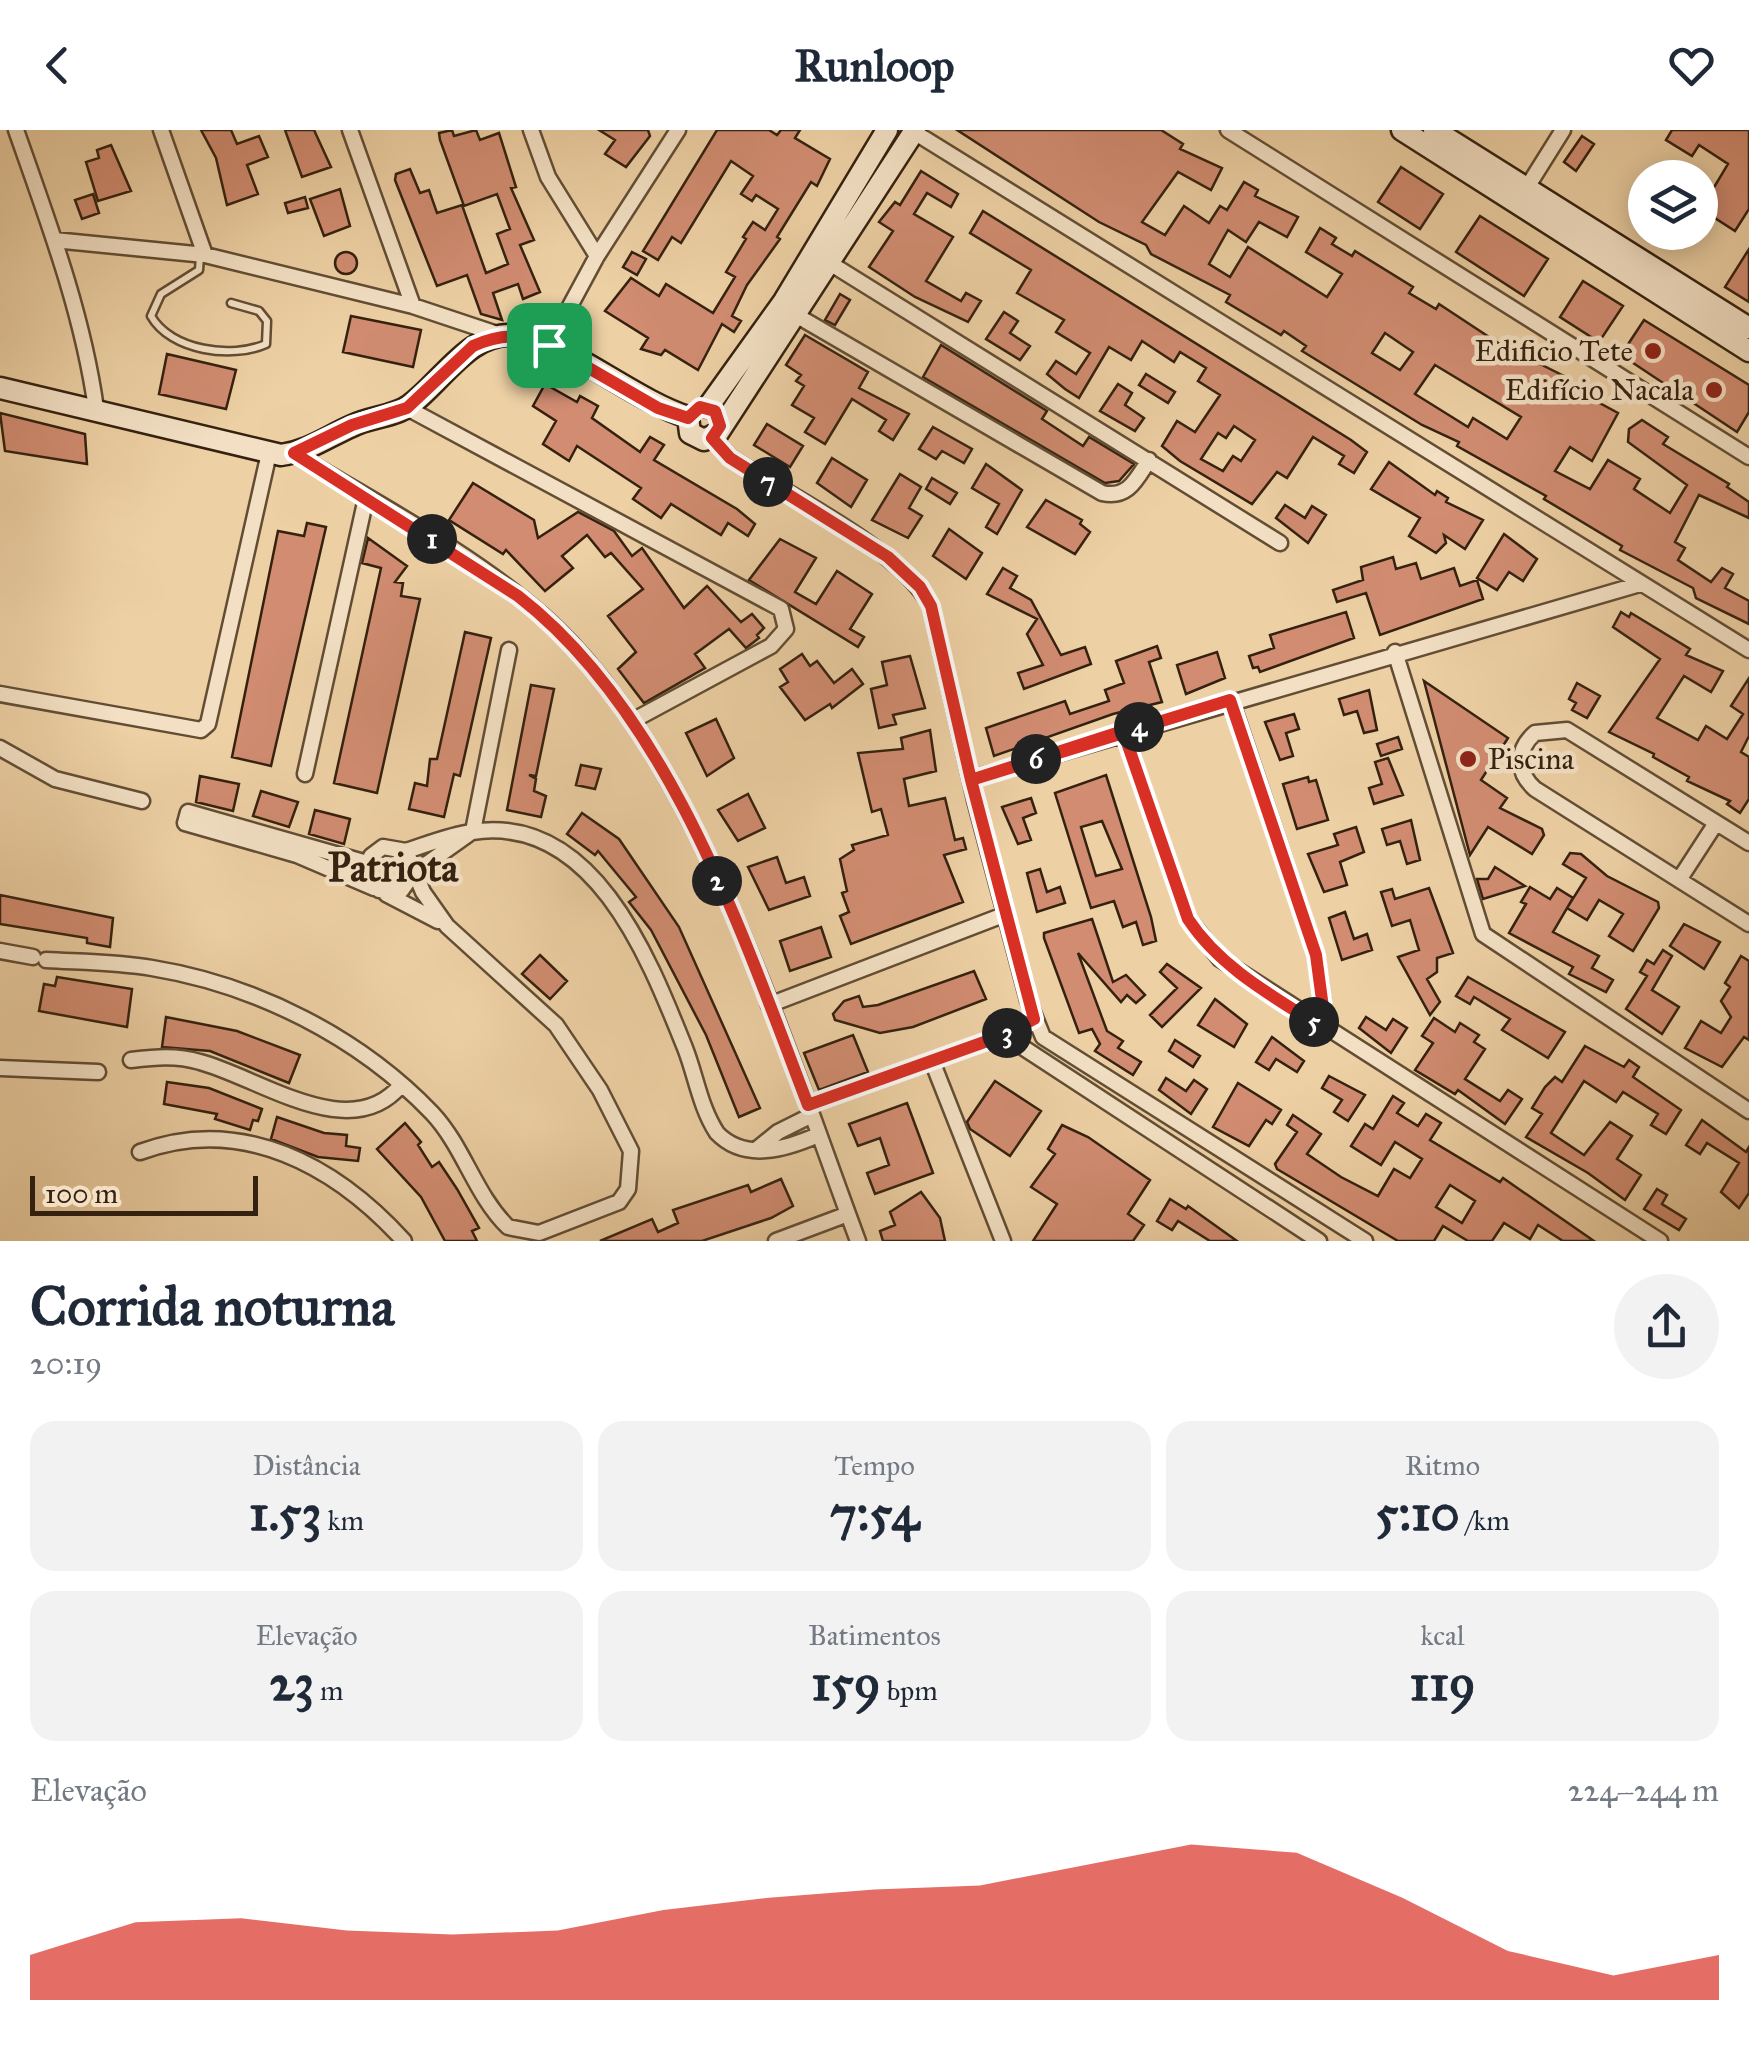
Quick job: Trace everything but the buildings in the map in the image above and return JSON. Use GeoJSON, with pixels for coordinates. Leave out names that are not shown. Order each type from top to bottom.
{"type":"FeatureCollection","features":[{"type":"Feature","properties":{"kind":"street"},"geometry":{"type":"LineString","coordinates":[[0,134],[15,130],[54,240],[92,372],[96,409]]}},
{"type":"Feature","properties":{"kind":"street"},"geometry":{"type":"LineString","coordinates":[[161,130],[202,255]]}},
{"type":"Feature","properties":{"kind":"street"},"geometry":{"type":"LineString","coordinates":[[350,130],[413,306]]}},
{"type":"Feature","properties":{"kind":"street"},"geometry":{"type":"LineString","coordinates":[[531,130],[548,177],[596,256]]}},
{"type":"Feature","properties":{"kind":"street"},"geometry":{"type":"LineString","coordinates":[[549,345],[596,256],[678,130]]}},
{"type":"Feature","properties":{"kind":"street"},"geometry":{"type":"LineString","coordinates":[[708,407],[784,301],[887,130]]}},
{"type":"Feature","properties":{"kind":"street"},"geometry":{"type":"LineString","coordinates":[[1228,130],[1749,457]]}},
{"type":"Feature","properties":{"kind":"street"},"geometry":{"type":"LineString","coordinates":[[1402,130],[1749,351]]}},
{"type":"Feature","properties":{"kind":"street"},"geometry":{"type":"LineString","coordinates":[[1434,130],[1749,328]]}},
{"type":"Feature","properties":{"kind":"street"},"geometry":{"type":"LineString","coordinates":[[1526,190],[1563,130]]}},
{"type":"Feature","properties":{"kind":"street"},"geometry":{"type":"LineString","coordinates":[[688,418],[690,433],[704,440],[716,432],[914,131],[1749,650]]}},
{"type":"Feature","properties":{"kind":"street"},"geometry":{"type":"LineString","coordinates":[[54,240],[202,255],[413,306],[501,335],[527,337],[549,345],[658,408],[688,418]]}},
{"type":"Feature","properties":{"kind":"street"},"geometry":{"type":"LineString","coordinates":[[828,262],[1280,543]]}},
{"type":"Feature","properties":{"kind":"street"},"geometry":{"type":"LineString","coordinates":[[794,314],[1102,493],[1116,496],[1130,489],[1149,460]]}},
{"type":"Feature","properties":{"kind":"street"},"geometry":{"type":"LineString","coordinates":[[0,388],[269,453],[294,453],[352,425],[407,408],[473,346],[501,335]]}},
{"type":"Feature","properties":{"kind":"street"},"geometry":{"type":"LineString","coordinates":[[688,418],[700,407],[708,407],[720,418],[716,432],[730,458],[888,557],[920,587],[931,606],[971,780],[1034,1019],[1043,1037],[1365,1241]]}},
{"type":"Feature","properties":{"kind":"street"},"geometry":{"type":"LineString","coordinates":[[407,408],[782,609],[786,628],[772,646],[632,721]]}},
{"type":"Feature","properties":{"kind":"street"},"geometry":{"type":"LineString","coordinates":[[0,694],[201,730],[208,724],[269,453]]}},
{"type":"Feature","properties":{"kind":"street"},"geometry":{"type":"LineString","coordinates":[[294,453],[544,616],[632,721],[702,848],[769,1005],[858,1241]]}},
{"type":"Feature","properties":{"kind":"street"},"geometry":{"type":"LineString","coordinates":[[305,774],[366,498]]}},
{"type":"Feature","properties":{"kind":"street"},"geometry":{"type":"LineString","coordinates":[[971,780],[1123,731],[1640,584]]}},
{"type":"Feature","properties":{"kind":"street"},"geometry":{"type":"LineString","coordinates":[[382,892],[408,887],[414,874],[473,832],[509,650]]}},
{"type":"Feature","properties":{"kind":"street"},"geometry":{"type":"LineString","coordinates":[[1396,652],[1483,934],[1497,947],[1749,1111]]}},
{"type":"Feature","properties":{"kind":"street"},"geometry":{"type":"LineString","coordinates":[[1230,700],[1316,955],[1326,1030]]}},
{"type":"Feature","properties":{"kind":"street"},"geometry":{"type":"LineString","coordinates":[[1749,843],[1567,730],[1545,729],[1527,740],[1520,761],[1527,782],[1749,924]]}},
{"type":"Feature","properties":{"kind":"street"},"geometry":{"type":"LineString","coordinates":[[1123,731],[1188,919],[1220,959],[1660,1241]]}},
{"type":"Feature","properties":{"kind":"street"},"geometry":{"type":"LineString","coordinates":[[0,748],[56,778],[142,801]]}},
{"type":"Feature","properties":{"kind":"street"},"geometry":{"type":"LineString","coordinates":[[368,864],[187,818],[297,855],[448,926]]}},
{"type":"Feature","properties":{"kind":"street"},"geometry":{"type":"LineString","coordinates":[[1679,880],[1716,823]]}},
{"type":"Feature","properties":{"kind":"street"},"geometry":{"type":"LineString","coordinates":[[382,892],[368,879],[368,864],[384,847],[406,852],[473,832],[508,831],[535,839],[586,867],[606,890],[655,979],[711,1124],[732,1146],[757,1149],[785,1149],[818,1135]]}},
{"type":"Feature","properties":{"kind":"street"},"geometry":{"type":"LineString","coordinates":[[0,951],[152,968],[243,992],[309,1020],[401,1085],[448,1133],[508,1227],[538,1234],[619,1202],[628,1189],[630,1151],[600,1090],[556,1025],[448,926],[414,874],[406,852]]}},
{"type":"Feature","properties":{"kind":"street"},"geometry":{"type":"LineString","coordinates":[[769,1005],[1006,914]]}},
{"type":"Feature","properties":{"kind":"street"},"geometry":{"type":"LineString","coordinates":[[757,1149],[810,1110],[1004,1035],[1034,1019]]}},
{"type":"Feature","properties":{"kind":"street"},"geometry":{"type":"LineString","coordinates":[[1004,1035],[1318,1241]]}},
{"type":"Feature","properties":{"kind":"street"},"geometry":{"type":"LineString","coordinates":[[131,1060],[166,1055],[200,1062],[324,1108],[356,1112],[376,1107],[401,1085]]}},
{"type":"Feature","properties":{"kind":"street"},"geometry":{"type":"LineString","coordinates":[[932,1061],[1003,1241]]}},
{"type":"Feature","properties":{"kind":"street"},"geometry":{"type":"LineString","coordinates":[[0,1068],[98,1072]]}},
{"type":"Feature","properties":{"kind":"street"},"geometry":{"type":"LineString","coordinates":[[140,1152],[174,1140],[215,1138],[288,1155],[354,1194],[404,1241]]}},
{"type":"Feature","properties":{"kind":"street"},"geometry":{"type":"LineString","coordinates":[[776,1241],[848,1214]]}},
{"type":"Feature","properties":{"kind":"lane"},"geometry":{"type":"LineString","coordinates":[[202,255],[199,270],[161,294],[151,316],[158,328],[170,337],[218,350],[248,352],[266,344],[267,321],[259,311],[231,303]]}},
{"type":"Feature","properties":{"kind":"place","name":"Edificio Tete"},"geometry":{"type":"Point","coordinates":[1653,351]}},
{"type":"Feature","properties":{"kind":"place","name":"Edifício Nacala"},"geometry":{"type":"Point","coordinates":[1714,390]}},
{"type":"Feature","properties":{"kind":"place","name":"Piscina"},"geometry":{"type":"Point","coordinates":[1468,759]}},
{"type":"Feature","properties":{"kind":"district","name":"Patriota"},"geometry":{"type":"Point","coordinates":[393,867]}},
{"type":"Feature","properties":{"kind":"route"},"geometry":{"type":"LineString","coordinates":[[549,345],[516,335],[486,340],[473,346],[407,408],[352,425],[294,453],[518,596],[544,616],[608,690],[646,744],[710,864],[808,1105],[1004,1035],[1034,1019],[971,780],[1123,731],[1230,700],[1316,955],[1326,1030],[1220,959],[1202,940],[1188,919],[1123,731],[992,772],[971,780],[931,606],[906,571],[730,458],[712,438],[720,426],[715,411],[700,407],[688,418],[658,408],[549,345]]}}]}
